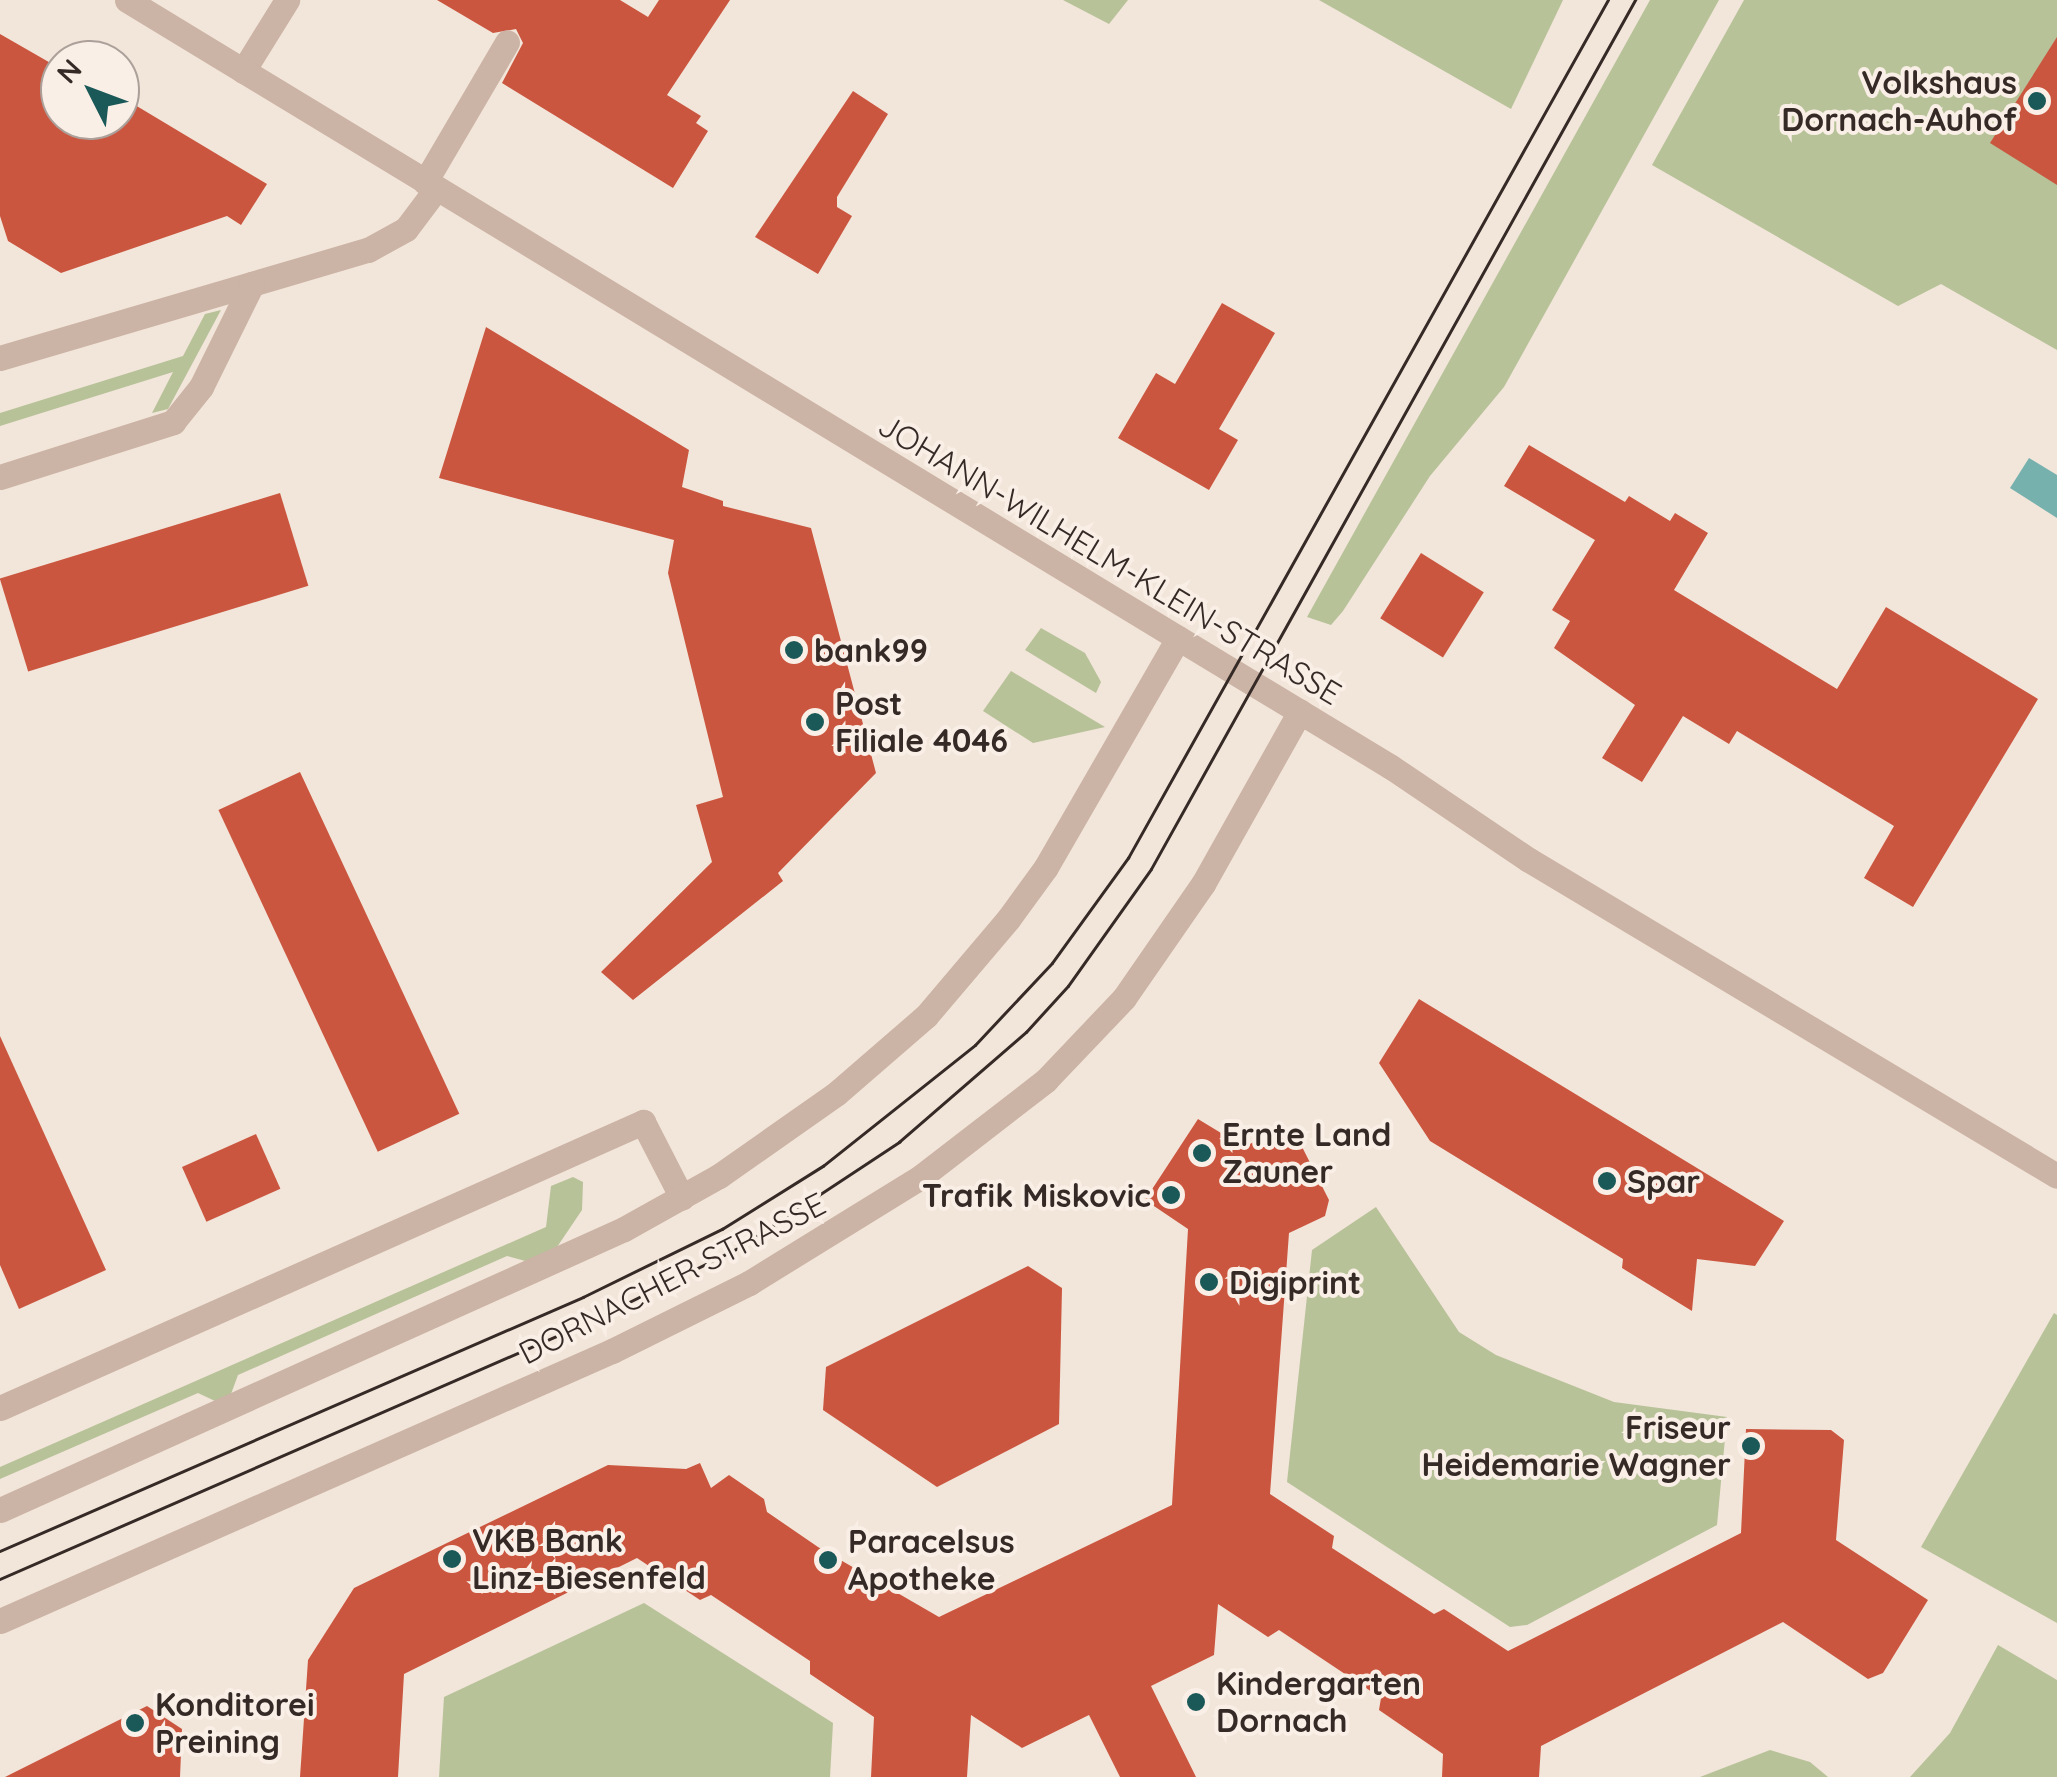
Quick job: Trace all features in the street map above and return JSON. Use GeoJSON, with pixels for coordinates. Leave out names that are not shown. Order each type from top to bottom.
{"type":"FeatureCollection","features":[{"type":"Feature","properties":{"kind":"street","name":"JOHANN-WILHELM-KLEIN-STRASSE"},"geometry":{"type":"LineString","coordinates":[[127,0],[1300,712],[1529,860],[2057,1176]]}},
{"type":"Feature","properties":{"kind":"street"},"geometry":{"type":"LineString","coordinates":[[243,71],[288,0]]}},
{"type":"Feature","properties":{"kind":"street"},"geometry":{"type":"LineString","coordinates":[[0,358],[388,242],[420,214],[430,186],[508,42]]}},
{"type":"Feature","properties":{"kind":"street"},"geometry":{"type":"LineString","coordinates":[[0,476],[173,422],[201,387],[252,284]]}},
{"type":"Feature","properties":{"kind":"street","name":"DORNACHER STRASSE"},"geometry":{"type":"LineString","coordinates":[[0,1510],[559,1262],[682,1198],[837,1093],[965,974],[1046,868],[1178,638]]}},
{"type":"Feature","properties":{"kind":"street","name":"DORNACHER STRASSE"},"geometry":{"type":"LineString","coordinates":[[0,1621],[612,1351],[748,1283],[922,1176],[1046,1080],[1124,998],[1202,884],[1300,712]]}},
{"type":"Feature","properties":{"kind":"street","name":"DORNACHER STRASSE"},"geometry":{"type":"LineString","coordinates":[[0,1408],[643,1122],[682,1198]]}},
{"type":"Feature","properties":{"kind":"green space"},"geometry":{"type":"Polygon","coordinates":[[[1063,0],[1128,0],[1109,24],[1063,0]]]}},
{"type":"Feature","properties":{"kind":"green space"},"geometry":{"type":"Polygon","coordinates":[[[1319,0],[1563,0],[1511,109],[1319,0]]]}},
{"type":"Feature","properties":{"kind":"green space"},"geometry":{"type":"Polygon","coordinates":[[[1650,0],[1719,0],[1504,387],[1430,476],[1343,611],[1331,625],[1307,617],[1650,0]]]}},
{"type":"Feature","properties":{"kind":"green space"},"geometry":{"type":"Polygon","coordinates":[[[1744,0],[2057,0],[2057,350],[1941,284],[1898,306],[1652,165],[1744,0]]]}},
{"type":"Feature","properties":{"kind":"green space"},"geometry":{"type":"Polygon","coordinates":[[[221,310],[168,409],[152,413],[173,372],[0,426],[0,413],[183,356],[205,314],[221,310]]]}},
{"type":"Feature","properties":{"kind":"green space"},"geometry":{"type":"Polygon","coordinates":[[[1041,628],[1085,653],[1101,682],[1096,693],[1025,650],[1041,628]]]}},
{"type":"Feature","properties":{"kind":"green space"},"geometry":{"type":"Polygon","coordinates":[[[1011,671],[1105,727],[1033,743],[983,711],[1011,671]]]}},
{"type":"Feature","properties":{"kind":"green space"},"geometry":{"type":"Polygon","coordinates":[[[573,1177],[583,1182],[582,1210],[555,1250],[529,1262],[507,1256],[238,1375],[231,1394],[215,1401],[198,1393],[0,1479],[0,1467],[546,1227],[551,1186],[573,1177]]]}},
{"type":"Feature","properties":{"kind":"green space"},"geometry":{"type":"Polygon","coordinates":[[[1376,1207],[1459,1332],[1496,1355],[1614,1402],[1727,1417],[1717,1525],[1527,1625],[1510,1627],[1287,1482],[1312,1250],[1376,1207]]]}},
{"type":"Feature","properties":{"kind":"green space"},"geometry":{"type":"Polygon","coordinates":[[[2054,1313],[2057,1315],[2057,1623],[1921,1547],[2054,1313]]]}},
{"type":"Feature","properties":{"kind":"green space"},"geometry":{"type":"Polygon","coordinates":[[[644,1603],[833,1723],[830,1777],[439,1777],[444,1697],[644,1603]]]}},
{"type":"Feature","properties":{"kind":"green space"},"geometry":{"type":"Polygon","coordinates":[[[1998,1645],[2057,1680],[2057,1777],[1910,1777],[1950,1733],[1998,1645]]]}},
{"type":"Feature","properties":{"kind":"green space"},"geometry":{"type":"Polygon","coordinates":[[[1770,1750],[1810,1762],[1828,1777],[1700,1777],[1770,1750]]]}},
{"type":"Feature","properties":{"kind":"water"},"geometry":{"type":"Polygon","coordinates":[[[2029,458],[2057,475],[2057,518],[2010,488],[2029,458]]]}},
{"type":"Feature","properties":{"kind":"building"},"geometry":{"type":"Polygon","coordinates":[[[437,0],[620,0],[648,17],[659,0],[730,0],[667,95],[701,116],[696,123],[708,131],[673,188],[502,83],[523,43],[516,29],[493,33],[437,0]]]}},
{"type":"Feature","properties":{"kind":"building"},"geometry":{"type":"Polygon","coordinates":[[[0,34],[40,57],[40,140],[140,140],[140,108],[267,184],[241,225],[227,216],[61,273],[8,241],[0,216],[0,34]]]}},
{"type":"Feature","properties":{"kind":"building","name":"Volkshaus Dornach-Auhof"},"geometry":{"type":"Polygon","coordinates":[[[2057,37],[2057,185],[1990,143],[2057,37]]]}},
{"type":"Feature","properties":{"kind":"building"},"geometry":{"type":"Polygon","coordinates":[[[853,91],[888,114],[837,197],[837,207],[852,216],[818,274],[755,237],[853,91]]]}},
{"type":"Feature","properties":{"kind":"building"},"geometry":{"type":"Polygon","coordinates":[[[1222,303],[1275,333],[1219,429],[1238,440],[1209,490],[1118,438],[1156,373],[1175,384],[1222,303]]]}},
{"type":"Feature","properties":{"kind":"building"},"geometry":{"type":"Polygon","coordinates":[[[486,327],[689,450],[682,487],[723,501],[723,506],[811,528],[876,773],[778,873],[783,881],[633,1000],[601,972],[712,862],[696,805],[723,797],[668,573],[674,540],[439,478],[486,327]]]}},
{"type":"Feature","properties":{"kind":"building"},"geometry":{"type":"Polygon","coordinates":[[[1529,445],[1625,502],[1629,496],[1670,521],[1675,513],[1708,533],[1674,590],[1837,689],[1886,607],[2038,699],[1913,907],[1864,878],[1894,826],[1737,731],[1729,744],[1683,716],[1642,782],[1602,758],[1635,705],[1554,648],[1570,621],[1552,610],[1595,540],[1504,486],[1529,445]]]}},
{"type":"Feature","properties":{"kind":"building"},"geometry":{"type":"Polygon","coordinates":[[[280,493],[308,586],[28,671],[0,579],[280,493]]]}},
{"type":"Feature","properties":{"kind":"building"},"geometry":{"type":"Polygon","coordinates":[[[1421,553],[1484,592],[1443,658],[1380,618],[1421,553]]]}},
{"type":"Feature","properties":{"kind":"building"},"geometry":{"type":"Polygon","coordinates":[[[300,772],[459,1114],[378,1152],[218,810],[300,772]]]}},
{"type":"Feature","properties":{"kind":"building","name":"Spar"},"geometry":{"type":"Polygon","coordinates":[[[1419,999],[1784,1221],[1755,1266],[1697,1259],[1692,1311],[1622,1268],[1623,1259],[1430,1141],[1379,1063],[1419,999]]]}},
{"type":"Feature","properties":{"kind":"building"},"geometry":{"type":"Polygon","coordinates":[[[0,1036],[106,1270],[19,1309],[0,1265],[0,1036]]]}},
{"type":"Feature","properties":{"kind":"building"},"geometry":{"type":"Polygon","coordinates":[[[1198,1119],[1244,1147],[1281,1128],[1297,1137],[1329,1200],[1325,1216],[1289,1233],[1270,1494],[1334,1536],[1332,1548],[1434,1614],[1444,1609],[1508,1651],[1741,1533],[1746,1429],[1831,1430],[1844,1440],[1836,1540],[1928,1600],[1883,1673],[1868,1679],[1783,1622],[1541,1746],[1539,1777],[1442,1777],[1443,1754],[1379,1710],[1381,1698],[1279,1630],[1268,1637],[1218,1604],[1214,1655],[1151,1686],[1196,1777],[1120,1777],[1089,1715],[1022,1748],[971,1715],[967,1777],[871,1777],[874,1717],[810,1674],[810,1661],[711,1595],[700,1600],[637,1558],[404,1674],[398,1777],[300,1777],[308,1660],[354,1588],[608,1465],[686,1469],[700,1463],[711,1488],[729,1475],[764,1499],[767,1512],[818,1547],[939,1617],[1172,1505],[1188,1229],[1145,1200],[1198,1119]]]}},
{"type":"Feature","properties":{"kind":"building"},"geometry":{"type":"Polygon","coordinates":[[[256,1134],[280,1189],[206,1222],[182,1167],[256,1134]]]}},
{"type":"Feature","properties":{"kind":"building"},"geometry":{"type":"Polygon","coordinates":[[[1028,1266],[1062,1288],[1059,1424],[937,1487],[823,1410],[826,1367],[1028,1266]]]}},
{"type":"Feature","properties":{"kind":"building"},"geometry":{"type":"Polygon","coordinates":[[[147,1706],[182,1729],[180,1777],[5,1777],[147,1706]]]}},
{"type":"Feature","properties":{"kind":"tram line"},"geometry":{"type":"LineString","coordinates":[[0,1551],[583,1297],[722,1229],[823,1166],[975,1045],[1052,963],[1128,858],[1608,0]]}},
{"type":"Feature","properties":{"kind":"tram line"},"geometry":{"type":"LineString","coordinates":[[0,1579],[593,1320],[740,1247],[899,1142],[1026,1032],[1068,986],[1151,869],[1635,0]]}},
{"type":"Feature","properties":{"kind":"place","name":"Volkshaus Dornach-Auhof"},"geometry":{"type":"Point","coordinates":[2037,101]}},
{"type":"Feature","properties":{"kind":"place","name":"bank99"},"geometry":{"type":"Point","coordinates":[794,650]}},
{"type":"Feature","properties":{"kind":"place","name":"Post Filiale 4046"},"geometry":{"type":"Point","coordinates":[815,722]}},
{"type":"Feature","properties":{"kind":"place","name":"Ernte Land Zauner"},"geometry":{"type":"Point","coordinates":[1202,1153]}},
{"type":"Feature","properties":{"kind":"place","name":"Spar"},"geometry":{"type":"Point","coordinates":[1607,1181]}},
{"type":"Feature","properties":{"kind":"place","name":"Trafik Miskovic"},"geometry":{"type":"Point","coordinates":[1171,1195]}},
{"type":"Feature","properties":{"kind":"place","name":"Digiprint"},"geometry":{"type":"Point","coordinates":[1209,1282]}},
{"type":"Feature","properties":{"kind":"place","name":"Friseur Heidemarie Wagner"},"geometry":{"type":"Point","coordinates":[1751,1446]}},
{"type":"Feature","properties":{"kind":"place","name":"VKB Bank Linz-Biesenfeld"},"geometry":{"type":"Point","coordinates":[452,1559]}},
{"type":"Feature","properties":{"kind":"place","name":"Paracelsus Apotheke"},"geometry":{"type":"Point","coordinates":[828,1560]}},
{"type":"Feature","properties":{"kind":"place","name":"Kindergarten Dornach"},"geometry":{"type":"Point","coordinates":[1196,1702]}},
{"type":"Feature","properties":{"kind":"place","name":"Konditorei Preining"},"geometry":{"type":"Point","coordinates":[135,1723]}}]}
